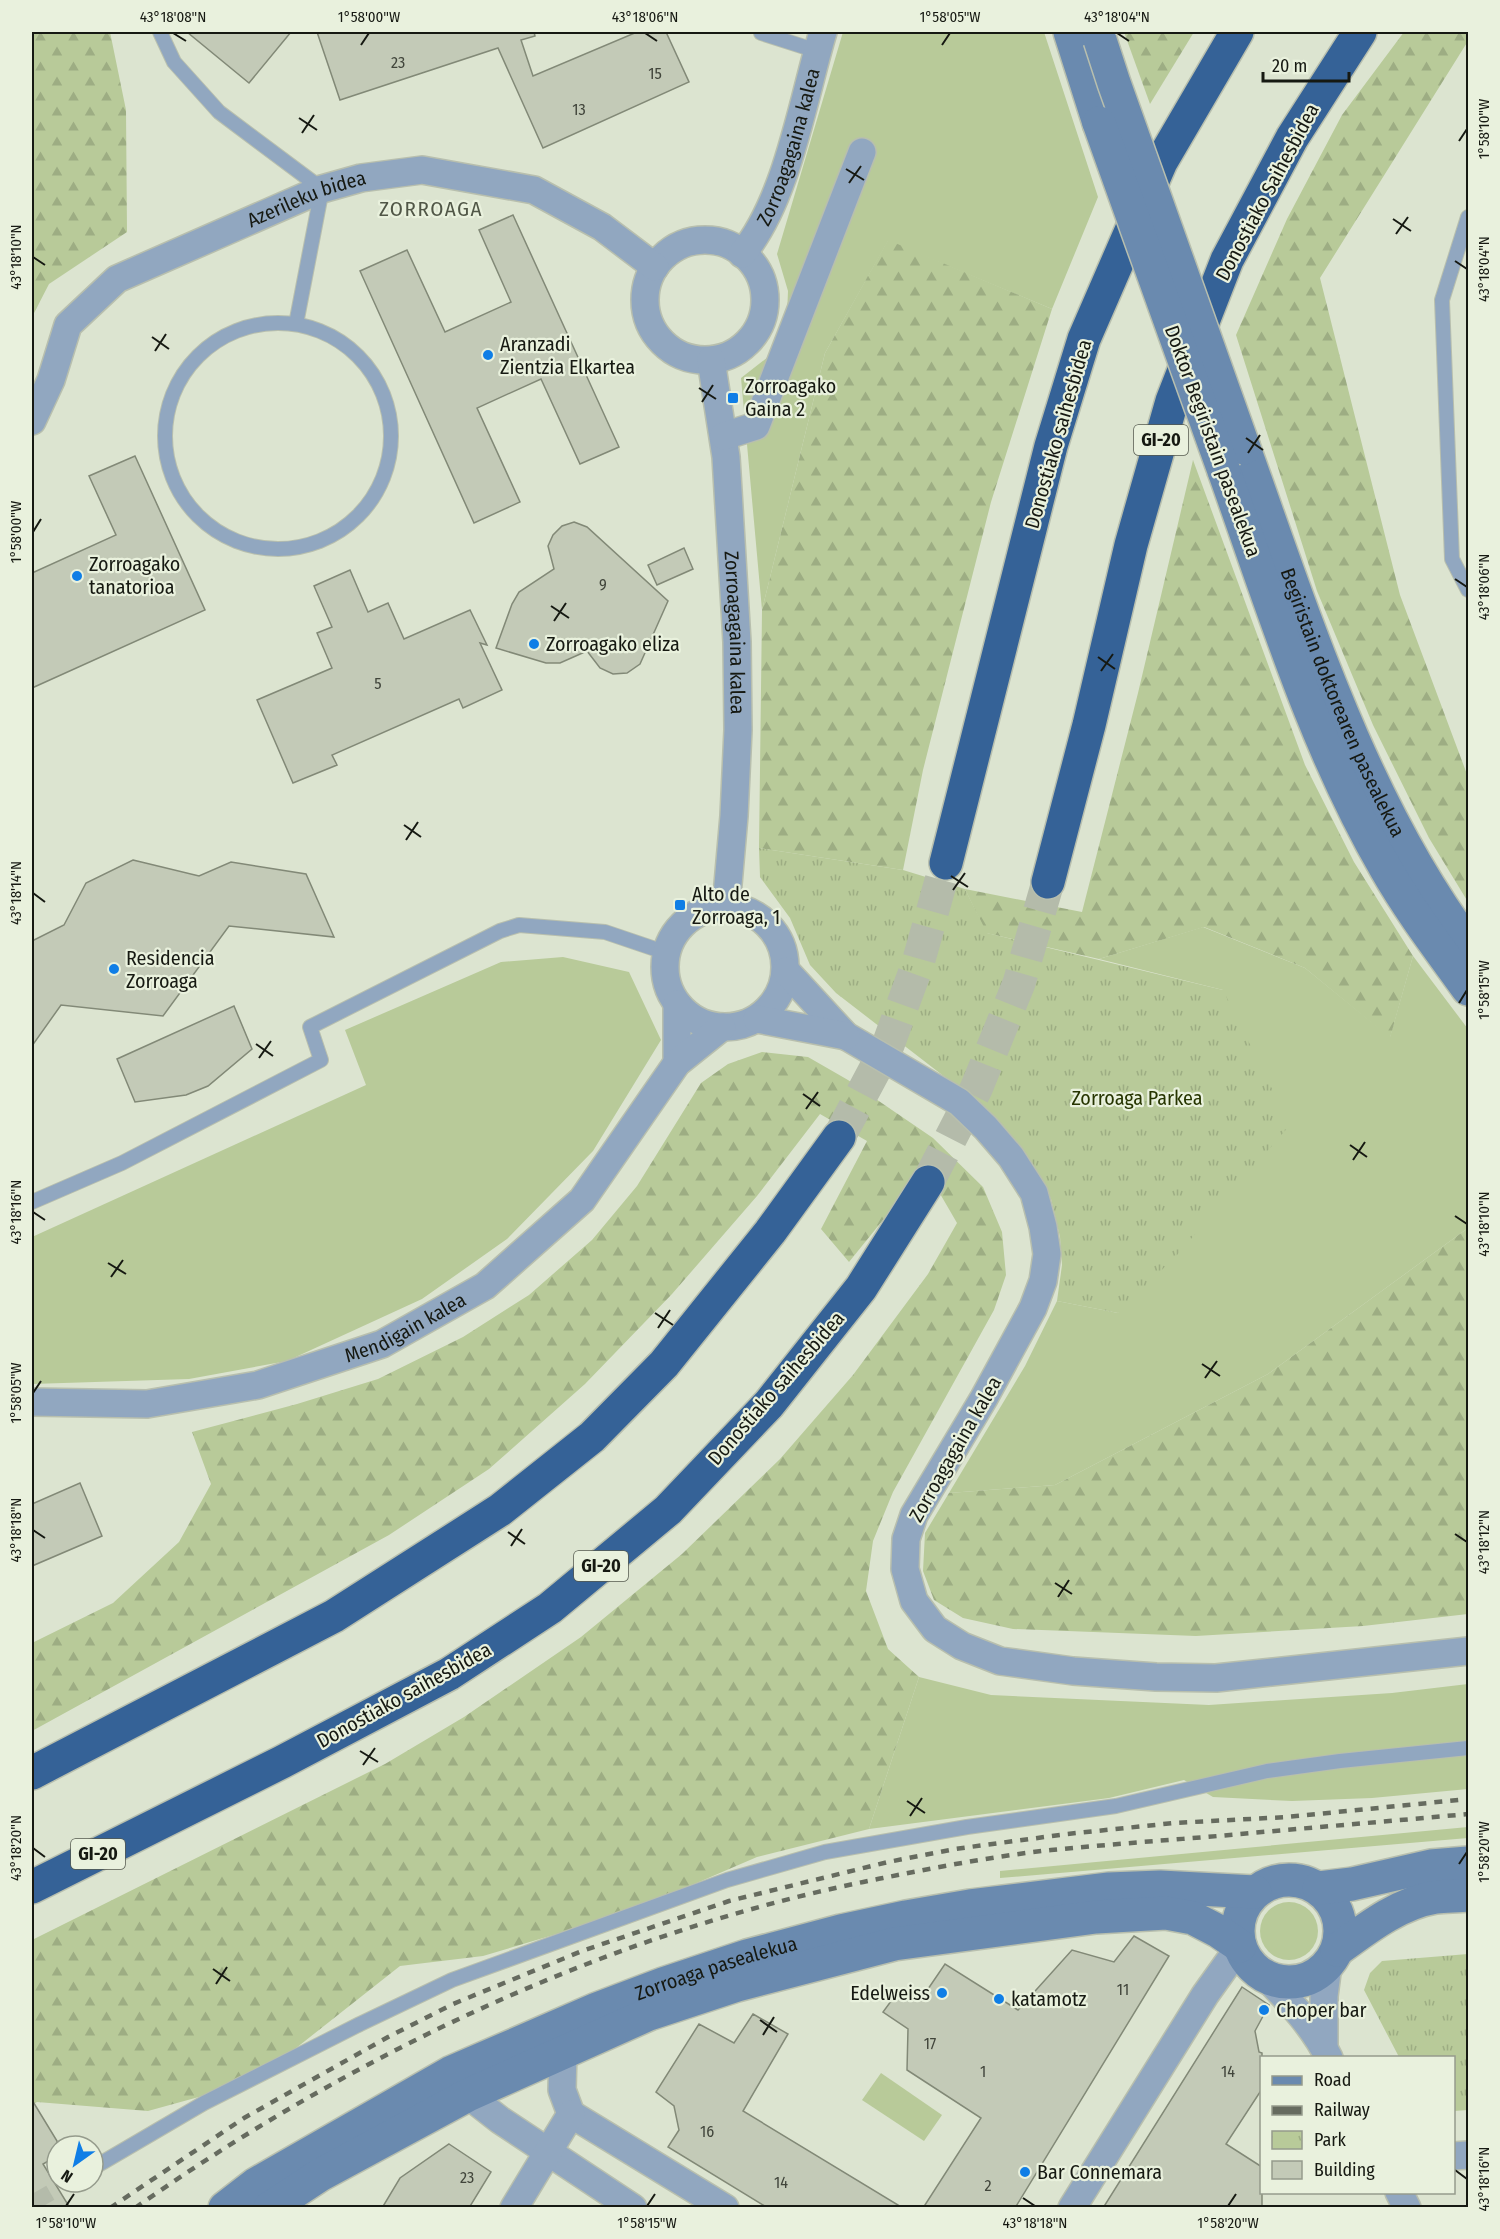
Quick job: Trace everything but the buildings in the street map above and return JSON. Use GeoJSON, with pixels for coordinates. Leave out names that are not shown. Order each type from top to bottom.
{"type":"FeatureCollection","features":[{"type":"Feature","properties":{"kind":"highway","name":"Donostiako saihesbidea"},"geometry":{"type":"LineString","coordinates":[[946,863],[1051,446],[1084,339],[1161,162],[1237,32]]}},
{"type":"Feature","properties":{"kind":"highway","name":"Donostiako Saihesbidea"},"geometry":{"type":"LineString","coordinates":[[1048,882],[1089,725],[1131,545],[1172,401],[1227,260],[1292,138],[1360,32]]}},
{"type":"Feature","properties":{"kind":"highway"},"geometry":{"type":"LineString","coordinates":[[32,1773],[334,1616],[500,1510],[592,1437],[664,1364],[770,1232],[839,1137]]}},
{"type":"Feature","properties":{"kind":"highway","name":"Donostiako saihesbidea"},"geometry":{"type":"LineString","coordinates":[[32,1887],[282,1762],[449,1674],[550,1608],[668,1510],[769,1404],[861,1288],[928,1182]]}},
{"type":"Feature","properties":{"kind":"main road","name":"Doktor Begiristain pasealekua"},"geometry":{"type":"LineString","coordinates":[[1090,34],[1099,123],[1234,459]]}},
{"type":"Feature","properties":{"kind":"main road","name":"Doktor Begiristain pasealekua"},"geometry":{"type":"LineString","coordinates":[[1090,34],[1114,83],[1234,459],[1298,677],[1330,758]]}},
{"type":"Feature","properties":{"kind":"main road","name":"Begiristain doktorearen pasealekua"},"geometry":{"type":"LineString","coordinates":[[1234,459],[1356,745],[1412,858],[1468,944]]}},
{"type":"Feature","properties":{"kind":"main road","name":"Begiristain doktorearen pasealekua"},"geometry":{"type":"LineString","coordinates":[[1330,758],[1387,871],[1468,989]]}},
{"type":"Feature","properties":{"kind":"main road"},"geometry":{"type":"LineString","coordinates":[[1318,1888],[1352,1884],[1431,1866],[1468,1863]]}},
{"type":"Feature","properties":{"kind":"main road"},"geometry":{"type":"LineString","coordinates":[[1333,1957],[1341,1933],[1339,1916],[1331,1900],[1318,1888],[1303,1881],[1286,1879],[1269,1883],[1255,1892],[1245,1903],[1239,1917],[1237,1932],[1246,1959],[1266,1977],[1282,1982],[1299,1981],[1315,1976],[1333,1957],[1383,1918],[1411,1904],[1435,1897],[1468,1895]]}},
{"type":"Feature","properties":{"kind":"main road","name":"Zorroaga pasealekua"},"geometry":{"type":"LineString","coordinates":[[225,2208],[265,2178],[450,2073],[597,2009],[747,1956],[884,1921],[970,1906],[1109,1889],[1170,1887],[1255,1892]]}},
{"type":"Feature","properties":{"kind":"main road","name":"Zorroaga pasealekua"},"geometry":{"type":"LineString","coordinates":[[270,2208],[320,2175],[468,2095],[660,2010],[737,1985],[894,1944],[1096,1917],[1166,1913],[1193,1917],[1240,1946]]}},
{"type":"Feature","properties":{"kind":"street","name":"Zorroagagaina kalea"},"geometry":{"type":"LineString","coordinates":[[742,254],[755,239],[768,217],[789,155],[820,41]]}},
{"type":"Feature","properties":{"kind":"street"},"geometry":{"type":"LineString","coordinates":[[724,436],[756,426],[862,152]]}},
{"type":"Feature","properties":{"kind":"street","name":"Azerileku bidea"},"geometry":{"type":"LineString","coordinates":[[32,421],[51,380],[68,324],[117,279],[322,189],[361,178],[422,170],[534,190],[602,227],[655,267]]}},
{"type":"Feature","properties":{"kind":"street"},"geometry":{"type":"LineString","coordinates":[[695,241],[712,241],[728,245],[742,254],[754,267],[762,282],[765,300],[762,317],[755,333],[743,346],[728,356],[711,360],[692,359],[674,352],[659,339],[649,323],[645,304],[647,285],[655,267],[673,250],[695,241]]}},
{"type":"Feature","properties":{"kind":"street","name":"Zorroagagaina kalea"},"geometry":{"type":"LineString","coordinates":[[711,360],[724,436],[734,571],[738,730],[734,816],[726,907]]}},
{"type":"Feature","properties":{"kind":"street"},"geometry":{"type":"LineString","coordinates":[[726,907],[743,910],[758,917],[771,928],[784,955],[786,971],[782,990],[772,1006],[757,1019],[740,1026],[722,1027],[705,1024],[689,1016],[677,1004],[668,988],[665,970],[667,952],[675,934],[688,920],[706,910],[726,907]]}},
{"type":"Feature","properties":{"kind":"street","name":"Zorroagagaina kalea"},"geometry":{"type":"LineString","coordinates":[[786,971],[846,1036],[959,1102],[986,1128],[1011,1157],[1034,1193],[1043,1227],[1047,1254],[1043,1281],[1033,1308],[984,1398],[914,1515],[906,1539],[905,1569],[914,1601],[935,1629],[962,1646],[1000,1661],[1073,1671],[1156,1677],[1216,1678],[1468,1651]]}},
{"type":"Feature","properties":{"kind":"street"},"geometry":{"type":"LineString","coordinates":[[677,1004],[677,1063]]}},
{"type":"Feature","properties":{"kind":"street","name":"Zorroagagaina kalea"},"geometry":{"type":"LineString","coordinates":[[757,1019],[846,1036]]}},
{"type":"Feature","properties":{"kind":"street","name":"Mendigain kalea"},"geometry":{"type":"LineString","coordinates":[[32,1401],[147,1404],[258,1386],[382,1344],[485,1286],[582,1200],[677,1063],[722,1027]]}},
{"type":"Feature","properties":{"kind":"street"},"geometry":{"type":"LineString","coordinates":[[1072,2208],[1200,2004],[1240,1946]]}},
{"type":"Feature","properties":{"kind":"street"},"geometry":{"type":"LineString","coordinates":[[1327,2052],[1324,1996],[1333,1957]]}},
{"type":"Feature","properties":{"kind":"street"},"geometry":{"type":"LineString","coordinates":[[1266,1977],[1292,2005],[1327,2052]]}},
{"type":"Feature","properties":{"kind":"street"},"geometry":{"type":"LineString","coordinates":[[563,2051],[562,2090],[571,2114],[725,2208]]}},
{"type":"Feature","properties":{"kind":"street"},"geometry":{"type":"LineString","coordinates":[[468,2095],[500,2120],[633,2208]]}},
{"type":"Feature","properties":{"kind":"street"},"geometry":{"type":"LineString","coordinates":[[514,2208],[571,2114]]}},
{"type":"Feature","properties":{"kind":"street"},"geometry":{"type":"LineString","coordinates":[[1400,2194],[1407,2208]]}},
{"type":"Feature","properties":{"kind":"lane"},"geometry":{"type":"LineString","coordinates":[[160,32],[174,62],[219,112],[322,189],[296,324]]}},
{"type":"Feature","properties":{"kind":"lane"},"geometry":{"type":"LineString","coordinates":[[761,33],[820,41]]}},
{"type":"Feature","properties":{"kind":"lane"},"geometry":{"type":"LineString","coordinates":[[1468,217],[1442,300],[1452,560],[1468,590]]}},
{"type":"Feature","properties":{"kind":"lane"},"geometry":{"type":"LineString","coordinates":[[269,323],[296,324],[323,332],[347,346],[367,366],[381,390],[389,416],[391,444],[386,471],[374,496],[357,518],[334,535],[309,545],[281,550],[253,547],[228,538],[205,523],[187,504],[173,481],[166,455],[164,428],[169,402],[180,377],[197,356],[218,339],[243,328],[269,323]]}},
{"type":"Feature","properties":{"kind":"lane"},"geometry":{"type":"LineString","coordinates":[[32,1202],[122,1163],[321,1060],[310,1027],[500,931],[519,925],[606,932],[667,952]]}},
{"type":"Feature","properties":{"kind":"lane"},"geometry":{"type":"LineString","coordinates":[[105,2161],[204,2103],[452,1980],[727,1880],[825,1852],[967,1827],[1116,1806],[1267,1771],[1468,1748]]}},
{"type":"Feature","properties":{"kind":"green space"},"geometry":{"type":"Polygon","coordinates":[[[32,32],[110,32],[126,110],[127,232],[49,284],[32,317],[32,32]]]}},
{"type":"Feature","properties":{"kind":"green space"},"geometry":{"type":"Polygon","coordinates":[[[843,32],[1044,32],[1098,197],[1052,309],[888,241],[825,353],[762,610],[741,378],[768,357],[780,337],[787,315],[788,291],[777,254],[843,32]]]}},
{"type":"Feature","properties":{"kind":"green space"},"geometry":{"type":"Polygon","coordinates":[[[1124,32],[1194,32],[1150,104],[1124,32]]]}},
{"type":"Feature","properties":{"kind":"green space"},"geometry":{"type":"Polygon","coordinates":[[[1404,32],[1468,32],[1468,41],[1320,278],[1400,595],[1468,777],[1468,902],[1429,838],[1373,725],[1317,591],[1236,335],[1287,219],[1342,115],[1404,32]]]}},
{"type":"Feature","properties":{"kind":"green space"},"geometry":{"type":"Polygon","coordinates":[[[888,240],[1052,309],[991,502],[923,770],[903,870],[759,848],[762,610],[825,353],[888,240]]]}},
{"type":"Feature","properties":{"kind":"green space"},"geometry":{"type":"Polygon","coordinates":[[[1193,460],[1305,765],[1354,862],[1413,956],[1390,1038],[1305,968],[1204,927],[1099,959],[986,933],[965,889],[1082,912],[1138,693],[1193,460]]]}},
{"type":"Feature","properties":{"kind":"green space","name":"Zorroaga Parkea"},"geometry":{"type":"Polygon","coordinates":[[[759,848],[903,870],[965,889],[987,933],[1223,990],[1290,1125],[1177,1255],[1118,1313],[1057,1301],[1062,1265],[1060,1237],[1051,1199],[1024,1151],[985,1108],[836,993],[810,965],[790,918],[760,877],[759,848]]]}},
{"type":"Feature","properties":{"kind":"green space"},"geometry":{"type":"Polygon","coordinates":[[[1203,927],[1305,968],[1390,1037],[1413,956],[1468,1029],[1468,1228],[1268,1374],[1055,1485],[949,1493],[1025,1366],[1057,1301],[1118,1313],[1223,990],[1099,959],[1203,927]]]}},
{"type":"Feature","properties":{"kind":"green space"},"geometry":{"type":"Polygon","coordinates":[[[563,957],[629,972],[661,1040],[593,1151],[507,1239],[422,1299],[287,1361],[189,1379],[32,1384],[32,1237],[366,1085],[345,1030],[501,962],[563,957]]]}},
{"type":"Feature","properties":{"kind":"green space"},"geometry":{"type":"Polygon","coordinates":[[[762,1052],[808,1057],[848,1080],[933,1138],[983,1187],[1002,1232],[1006,1275],[994,1310],[893,1492],[873,1541],[866,1591],[888,1649],[919,1677],[869,1829],[757,1857],[627,1913],[483,1956],[400,1966],[253,2082],[148,2111],[37,2102],[32,2105],[32,1940],[385,1764],[464,1717],[581,1637],[682,1554],[780,1459],[853,1375],[928,1274],[957,1223],[939,1192],[917,1178],[849,1262],[821,1229],[867,1141],[820,1114],[757,1196],[672,1294],[585,1384],[489,1469],[389,1535],[32,1731],[32,1643],[113,1603],[179,1542],[211,1484],[192,1432],[297,1404],[378,1379],[463,1337],[529,1295],[592,1240],[637,1186],[701,1083],[728,1064],[762,1052]]]}},
{"type":"Feature","properties":{"kind":"green space"},"geometry":{"type":"Polygon","coordinates":[[[1468,1228],[1468,1614],[1363,1626],[1196,1636],[1013,1629],[963,1618],[934,1600],[923,1571],[925,1533],[949,1493],[1055,1485],[1268,1374],[1468,1228]]]}},
{"type":"Feature","properties":{"kind":"green space"},"geometry":{"type":"Polygon","coordinates":[[[919,1677],[991,1695],[1209,1705],[1392,1693],[1468,1684],[1468,1789],[1372,1798],[1292,1801],[1213,1797],[1184,1780],[1109,1798],[869,1829],[919,1677]]]}},
{"type":"Feature","properties":{"kind":"green space"},"geometry":{"type":"Polygon","coordinates":[[[1468,1827],[1468,1838],[1000,1878],[1000,1871],[1468,1827]]]}},
{"type":"Feature","properties":{"kind":"green space"},"geometry":{"type":"Polygon","coordinates":[[[1283,1902],[1295,1902],[1305,1906],[1314,1915],[1318,1937],[1310,1952],[1295,1960],[1283,1960],[1273,1956],[1264,1947],[1260,1937],[1260,1925],[1264,1915],[1273,1906],[1283,1902]]]}},
{"type":"Feature","properties":{"kind":"green space"},"geometry":{"type":"Polygon","coordinates":[[[1468,1954],[1468,2110],[1455,2111],[1455,2056],[1398,2056],[1364,1990],[1370,1973],[1382,1961],[1468,1954]]]}},
{"type":"Feature","properties":{"kind":"green space"},"geometry":{"type":"Polygon","coordinates":[[[881,2073],[942,2115],[924,2141],[862,2100],[881,2073]]]}},
{"type":"Feature","properties":{"kind":"tunnel"},"geometry":{"type":"LineString","coordinates":[[839,1137],[888,1045],[918,963],[946,863]]}},
{"type":"Feature","properties":{"kind":"tunnel"},"geometry":{"type":"LineString","coordinates":[[928,1182],[976,1089],[1019,983],[1048,882]]}},
{"type":"Feature","properties":{"kind":"tunnel"},"geometry":{"type":"LineString","coordinates":[[32,2194],[40,2208]]}},
{"type":"Feature","properties":{"kind":"railway"},"geometry":{"type":"LineString","coordinates":[[110,2208],[244,2118],[388,2037],[453,2004],[582,1951],[729,1901],[888,1862],[955,1849],[1174,1823],[1287,1817],[1468,1799]]}},
{"type":"Feature","properties":{"kind":"railway"},"geometry":{"type":"LineString","coordinates":[[135,2208],[220,2151],[399,2048],[492,2004],[587,1964],[684,1929],[783,1901],[883,1878],[1009,1855],[1468,1814]]}},
{"type":"Feature","properties":{"kind":"place","name":"Aranzadi Zientzia Elkartea"},"geometry":{"type":"Point","coordinates":[488,355]}},
{"type":"Feature","properties":{"kind":"place","name":"Zorroagako Gaina 2"},"geometry":{"type":"Point","coordinates":[733,398]}},
{"type":"Feature","properties":{"kind":"place","name":"Zorroagako tanatorioa"},"geometry":{"type":"Point","coordinates":[77,576]}},
{"type":"Feature","properties":{"kind":"place","name":"Zorroagako eliza"},"geometry":{"type":"Point","coordinates":[534,644]}},
{"type":"Feature","properties":{"kind":"place","name":"Alto de Zorroaga, 1"},"geometry":{"type":"Point","coordinates":[680,905]}},
{"type":"Feature","properties":{"kind":"place","name":"Residencia Zorroaga"},"geometry":{"type":"Point","coordinates":[114,969]}},
{"type":"Feature","properties":{"kind":"place","name":"Edelweiss"},"geometry":{"type":"Point","coordinates":[942,1993]}},
{"type":"Feature","properties":{"kind":"place","name":"katamotz"},"geometry":{"type":"Point","coordinates":[999,1999]}},
{"type":"Feature","properties":{"kind":"place","name":"Choper bar"},"geometry":{"type":"Point","coordinates":[1264,2010]}},
{"type":"Feature","properties":{"kind":"place","name":"Bar Connemara"},"geometry":{"type":"Point","coordinates":[1025,2172]}},
{"type":"Feature","properties":{"kind":"district","name":"ZORROAGA"},"geometry":{"type":"Point","coordinates":[431,209]}}]}
